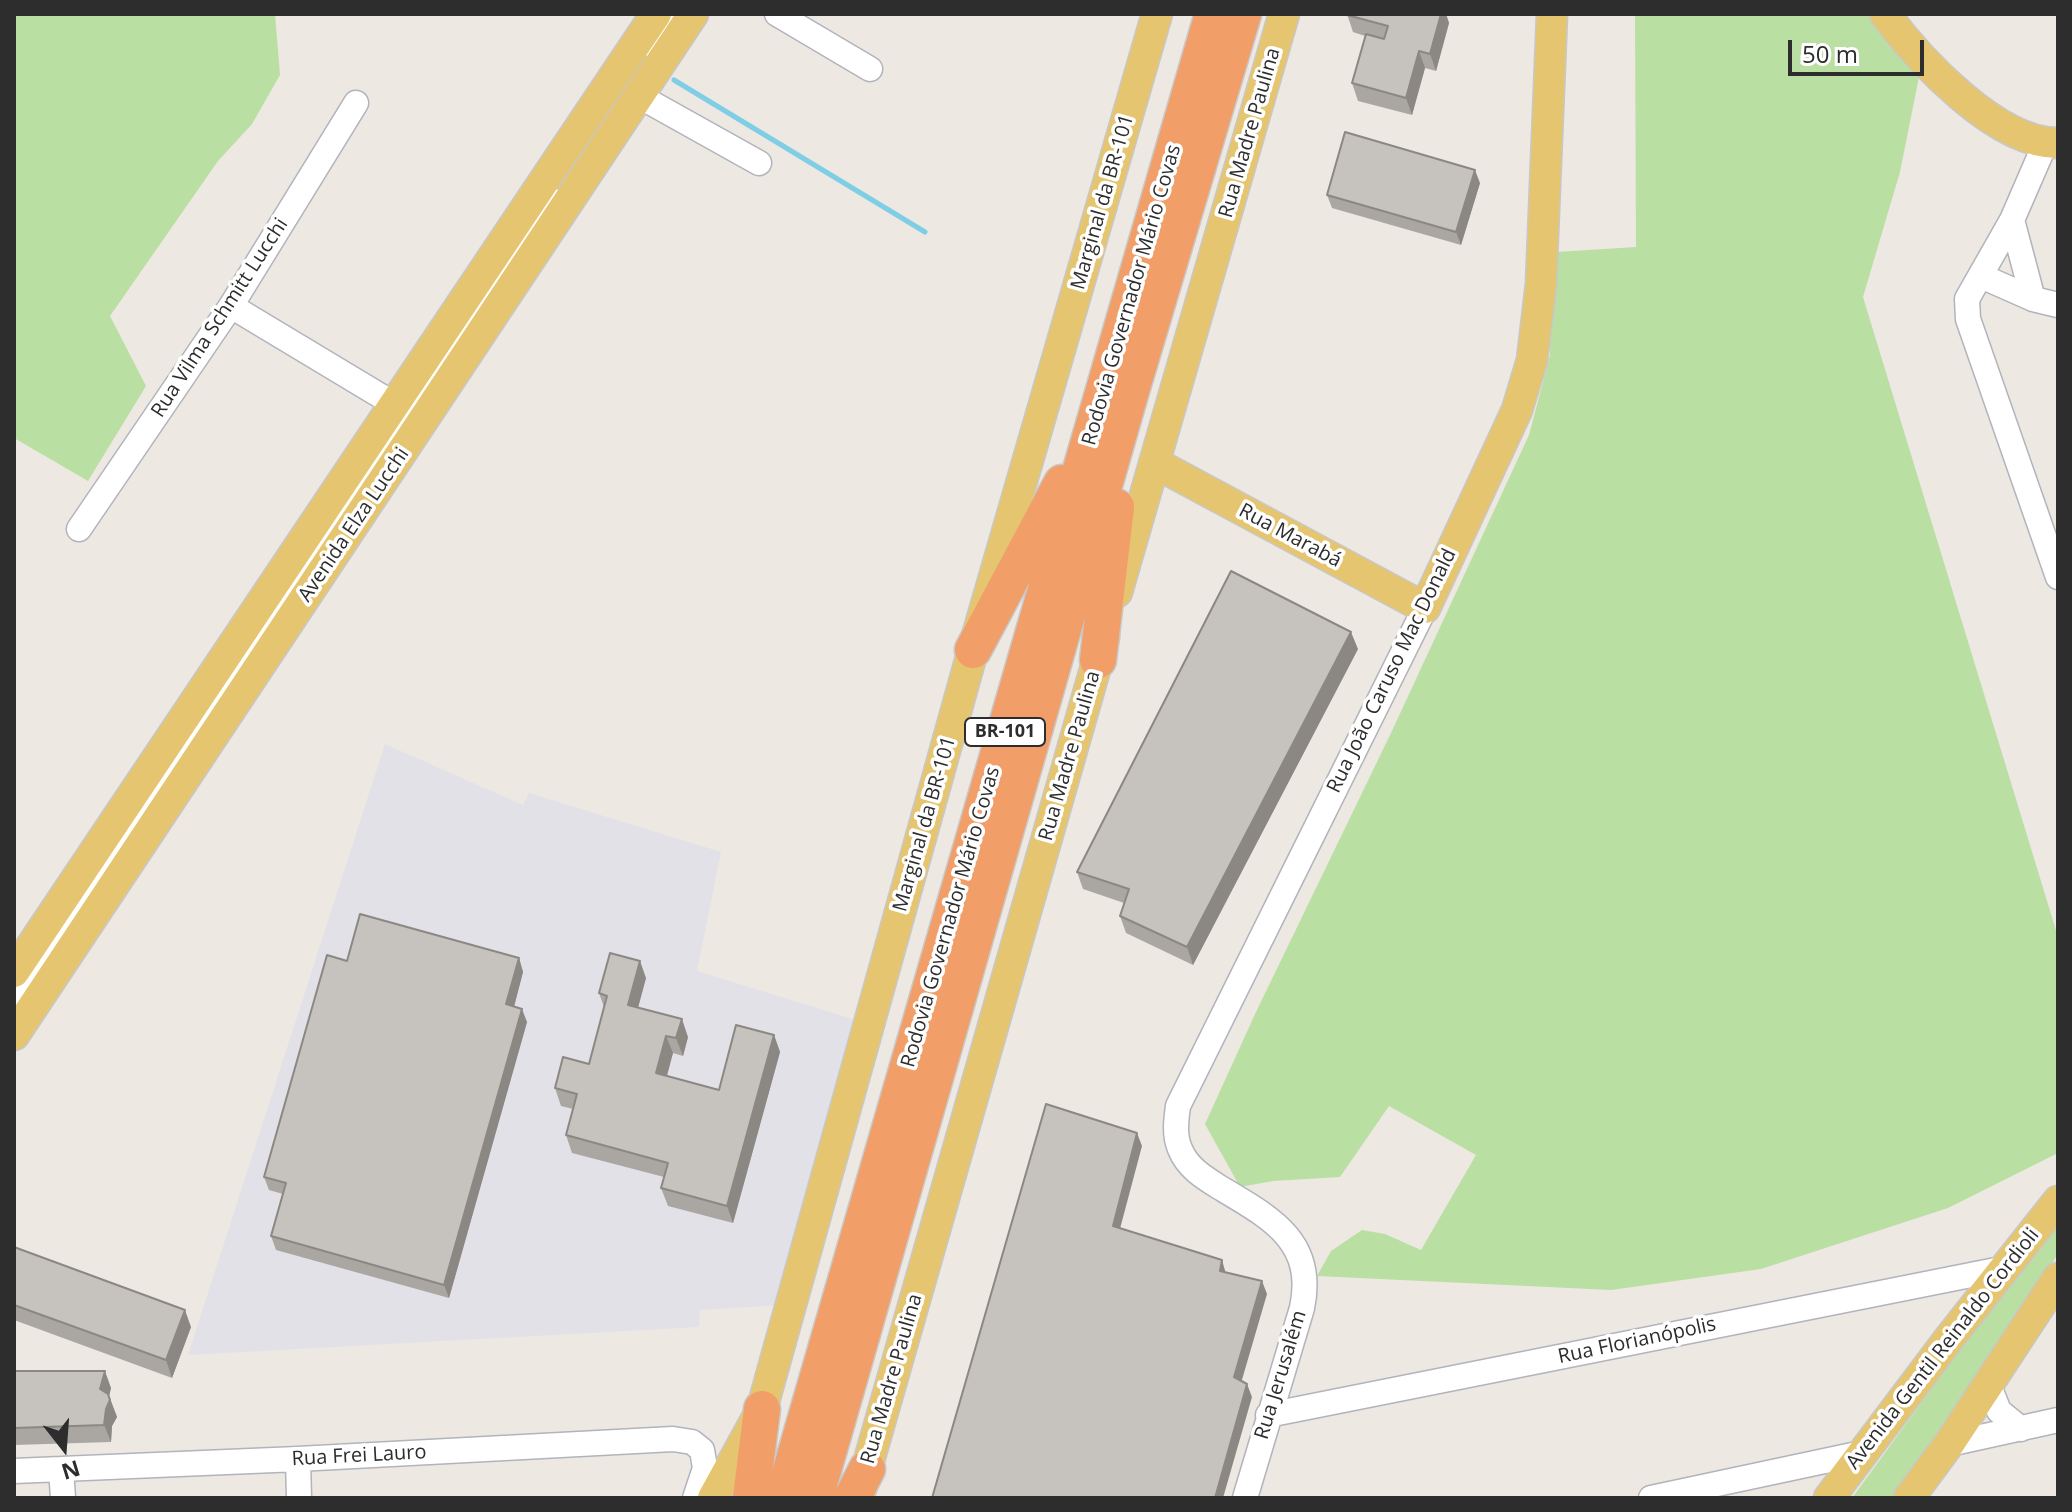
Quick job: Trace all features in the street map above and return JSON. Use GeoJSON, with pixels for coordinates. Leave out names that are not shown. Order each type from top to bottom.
{"type":"FeatureCollection","features":[{"type":"Feature","properties":{"kind":"highway","name":"Rodovia Governador Mário Covas"},"geometry":{"type":"LineString","coordinates":[[783,1498],[1213,14]]}},
{"type":"Feature","properties":{"kind":"highway","name":"Rodovia Governador Mário Covas"},"geometry":{"type":"LineString","coordinates":[[815,1498],[1130,394],[1243,14]]}},
{"type":"Feature","properties":{"kind":"highway"},"geometry":{"type":"LineString","coordinates":[[1098,660],[1130,394]]}},
{"type":"Feature","properties":{"kind":"highway"},"geometry":{"type":"LineString","coordinates":[[973,650],[1096,418]]}},
{"type":"Feature","properties":{"kind":"highway"},"geometry":{"type":"LineString","coordinates":[[751,1498],[762,1409]]}},
{"type":"Feature","properties":{"kind":"main road","name":"Avenida Elza Lucchi"},"geometry":{"type":"LineString","coordinates":[[14,1035],[179,756],[394,404],[656,14]]}},
{"type":"Feature","properties":{"kind":"main road","name":"Avenida Elza Lucchi"},"geometry":{"type":"LineString","coordinates":[[18,958],[179,756],[693,14]]}},
{"type":"Feature","properties":{"kind":"main road","name":"Rua Madre Paulina"},"geometry":{"type":"LineString","coordinates":[[859,1488],[1284,14]]}},
{"type":"Feature","properties":{"kind":"main road","name":"Rua João Caruso Mac Donald"},"geometry":{"type":"LineString","coordinates":[[1425,608],[1517,410],[1532,360],[1541,284],[1552,14]]}},
{"type":"Feature","properties":{"kind":"main road"},"geometry":{"type":"LineString","coordinates":[[1885,14],[1907,44],[1950,86],[1984,113],[2018,134],[2051,144]]}},
{"type":"Feature","properties":{"kind":"main road","name":"Marginal da BR-101"},"geometry":{"type":"LineString","coordinates":[[738,1498],[973,650],[1154,15]]}},
{"type":"Feature","properties":{"kind":"main road","name":"Rua Marabá"},"geometry":{"type":"LineString","coordinates":[[1155,463],[1425,608]]}},
{"type":"Feature","properties":{"kind":"main road","name":"Avenida Gentil Reinaldo Cordioli"},"geometry":{"type":"LineString","coordinates":[[1829,1498],[2058,1201]]}},
{"type":"Feature","properties":{"kind":"main road"},"geometry":{"type":"LineString","coordinates":[[1909,1498],[1989,1386],[2058,1278]]}},
{"type":"Feature","properties":{"kind":"main road"},"geometry":{"type":"LineString","coordinates":[[713,1498],[762,1409]]}},
{"type":"Feature","properties":{"kind":"street"},"geometry":{"type":"LineString","coordinates":[[14,1007],[673,14]]}},
{"type":"Feature","properties":{"kind":"street"},"geometry":{"type":"LineString","coordinates":[[777,14],[870,69]]}},
{"type":"Feature","properties":{"kind":"street"},"geometry":{"type":"LineString","coordinates":[[639,96],[759,163]]}},
{"type":"Feature","properties":{"kind":"street","name":"Rua Vilma Schmitt Lucchi"},"geometry":{"type":"LineString","coordinates":[[79,529],[231,306],[356,103]]}},
{"type":"Feature","properties":{"kind":"street"},"geometry":{"type":"LineString","coordinates":[[2051,144],[1967,299],[1968,319],[2058,577]]}},
{"type":"Feature","properties":{"kind":"street"},"geometry":{"type":"LineString","coordinates":[[2012,220],[2033,299]]}},
{"type":"Feature","properties":{"kind":"street"},"geometry":{"type":"LineString","coordinates":[[1981,276],[2033,299],[2058,305]]}},
{"type":"Feature","properties":{"kind":"street"},"geometry":{"type":"LineString","coordinates":[[231,306],[394,404]]}},
{"type":"Feature","properties":{"kind":"street","name":"Rua João Caruso Mac Donald"},"geometry":{"type":"LineString","coordinates":[[1299,1251],[1274,1224],[1187,1163],[1175,1128],[1178,1106],[1425,608]]}},
{"type":"Feature","properties":{"kind":"street","name":"Rua Jerusalém"},"geometry":{"type":"LineString","coordinates":[[1245,1498],[1306,1287],[1299,1251]]}},
{"type":"Feature","properties":{"kind":"street","name":"Rua Florianópolis"},"geometry":{"type":"LineString","coordinates":[[1268,1415],[2006,1268]]}},
{"type":"Feature","properties":{"kind":"street"},"geometry":{"type":"LineString","coordinates":[[1989,1386],[1999,1411],[2021,1429]]}},
{"type":"Feature","properties":{"kind":"street"},"geometry":{"type":"LineString","coordinates":[[1949,1444],[2058,1420]]}},
{"type":"Feature","properties":{"kind":"street","name":"Rua Frei Lauro"},"geometry":{"type":"LineString","coordinates":[[14,1471],[673,1439],[692,1442],[702,1450],[705,1468],[695,1498]]}},
{"type":"Feature","properties":{"kind":"street"},"geometry":{"type":"LineString","coordinates":[[1651,1498],[1862,1453]]}},
{"type":"Feature","properties":{"kind":"street"},"geometry":{"type":"LineString","coordinates":[[298,1459],[299,1498]]}},
{"type":"Feature","properties":{"kind":"street"},"geometry":{"type":"LineString","coordinates":[[61,1469],[63,1498]]}},
{"type":"Feature","properties":{"kind":"shaded area"},"geometry":{"type":"Polygon","coordinates":[[[385,744],[523,805],[529,793],[721,852],[697,971],[859,1021],[782,1305],[700,1310],[699,1327],[188,1355],[385,744]]]}},
{"type":"Feature","properties":{"kind":"green space"},"geometry":{"type":"Polygon","coordinates":[[[14,14],[275,14],[280,75],[252,124],[218,161],[110,316],[146,386],[88,481],[14,438],[14,14]]]}},
{"type":"Feature","properties":{"kind":"green space"},"geometry":{"type":"Polygon","coordinates":[[[1635,14],[1875,14],[1919,77],[1900,172],[1863,297],[2058,937],[2058,1153],[1948,1208],[1761,1269],[1611,1290],[1317,1276],[1331,1251],[1362,1230],[1385,1234],[1421,1250],[1476,1155],[1389,1106],[1340,1177],[1273,1181],[1240,1187],[1205,1124],[1529,435],[1550,355],[1557,252],[1636,247],[1635,14]]]}},
{"type":"Feature","properties":{"kind":"green space"},"geometry":{"type":"Polygon","coordinates":[[[2058,1215],[2058,1254],[1900,1498],[1852,1498],[2058,1215]]]}},
{"type":"Feature","properties":{"kind":"building"},"geometry":{"type":"Polygon","coordinates":[[[1347,14],[1441,14],[1430,54],[1419,51],[1406,98],[1352,83],[1366,34],[1384,39],[1388,26],[1347,14]]]}},
{"type":"Feature","properties":{"kind":"building"},"geometry":{"type":"Polygon","coordinates":[[[1345,132],[1475,170],[1456,232],[1327,195],[1345,132]]]}},
{"type":"Feature","properties":{"kind":"building"},"geometry":{"type":"Polygon","coordinates":[[[1231,571],[1351,632],[1187,947],[1120,916],[1129,889],[1077,872],[1231,571]]]}},
{"type":"Feature","properties":{"kind":"building"},"geometry":{"type":"Polygon","coordinates":[[[360,914],[519,958],[506,1004],[522,1009],[444,1285],[271,1236],[286,1183],[264,1177],[327,955],[347,961],[360,914]]]}},
{"type":"Feature","properties":{"kind":"building"},"geometry":{"type":"Polygon","coordinates":[[[610,953],[640,961],[628,1005],[682,1019],[676,1038],[666,1036],[656,1073],[719,1090],[736,1025],[774,1035],[727,1206],[661,1188],[668,1163],[566,1135],[577,1094],[555,1088],[563,1057],[589,1064],[607,996],[599,993],[610,953]]]}},
{"type":"Feature","properties":{"kind":"building"},"geometry":{"type":"Polygon","coordinates":[[[1046,1104],[1137,1133],[1113,1226],[1222,1260],[1220,1271],[1262,1281],[1234,1377],[1247,1384],[1215,1498],[932,1498],[1046,1104]]]}},
{"type":"Feature","properties":{"kind":"building"},"geometry":{"type":"Polygon","coordinates":[[[14,1247],[185,1310],[166,1360],[14,1305],[14,1247]]]}},
{"type":"Feature","properties":{"kind":"building"},"geometry":{"type":"Polygon","coordinates":[[[14,1371],[105,1371],[100,1389],[108,1394],[110,1400],[104,1425],[14,1428],[14,1371]]]}},
{"type":"Feature","properties":{"kind":"waterway"},"geometry":{"type":"LineString","coordinates":[[674,80],[925,232]]}}]}
